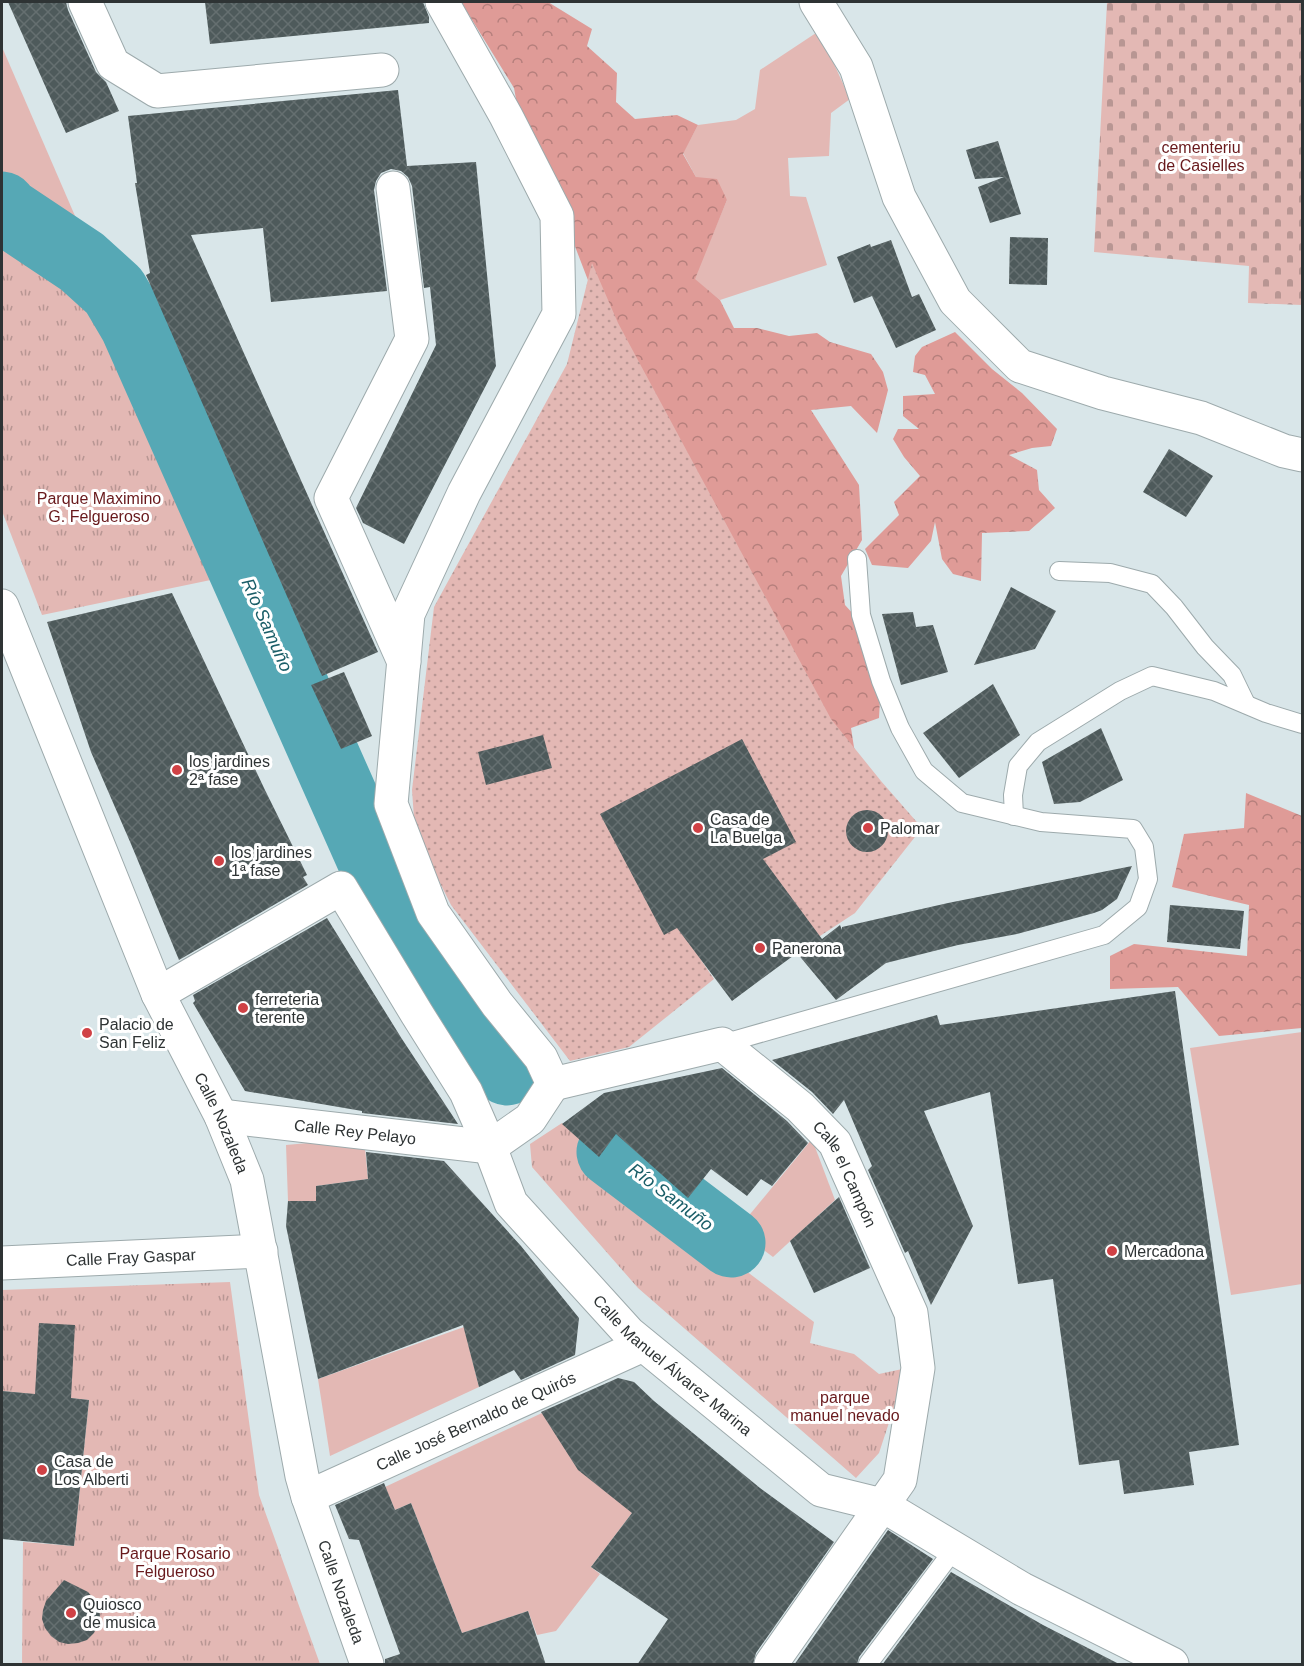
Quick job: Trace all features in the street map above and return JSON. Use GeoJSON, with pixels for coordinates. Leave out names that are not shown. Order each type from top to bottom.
{"type":"FeatureCollection","features":[{"type":"Feature","properties":{"kind":"street"},"geometry":{"type":"LineString","coordinates":[[86,2],[113,64],[157,91],[382,70]]}},
{"type":"Feature","properties":{"kind":"street"},"geometry":{"type":"LineString","coordinates":[[442,2],[506,116],[557,216],[559,314],[464,492],[408,614],[391,804],[432,913],[497,1004],[541,1058],[553,1084]]}},
{"type":"Feature","properties":{"kind":"street"},"geometry":{"type":"LineString","coordinates":[[816,2],[856,67],[899,197],[956,301],[1020,366],[1103,393],[1201,418],[1284,451],[1302,455]]}},
{"type":"Feature","properties":{"kind":"street"},"geometry":{"type":"LineString","coordinates":[[393,188],[412,339],[331,498],[404,662]]}},
{"type":"Feature","properties":{"kind":"street","name":"Calle Nozaleda"},"geometry":{"type":"LineString","coordinates":[[2,606],[158,994],[221,1116],[247,1180],[302,1476],[367,1665]]}},
{"type":"Feature","properties":{"kind":"street","name":"Calle Manuel Álvarez Marina"},"geometry":{"type":"LineString","coordinates":[[158,994],[341,888],[466,1092],[511,1203],[630,1334],[821,1490],[882,1505],[1022,1589],[1172,1665]]}},
{"type":"Feature","properties":{"kind":"street"},"geometry":{"type":"LineString","coordinates":[[490,1147],[530,1119],[553,1084],[722,1044]]}},
{"type":"Feature","properties":{"kind":"street","name":"Calle el Campón"},"geometry":{"type":"LineString","coordinates":[[722,1044],[800,1107],[835,1143],[911,1313],[918,1368],[900,1480],[771,1665]]}},
{"type":"Feature","properties":{"kind":"street","name":"Calle Rey Pelayo"},"geometry":{"type":"LineString","coordinates":[[221,1116],[490,1147]]}},
{"type":"Feature","properties":{"kind":"street","name":"Calle Fray Gaspar"},"geometry":{"type":"LineString","coordinates":[[2,1263],[261,1251]]}},
{"type":"Feature","properties":{"kind":"street","name":"Calle José Bernaldo de Quirós"},"geometry":{"type":"LineString","coordinates":[[308,1497],[643,1344]]}},
{"type":"Feature","properties":{"kind":"lane"},"geometry":{"type":"LineString","coordinates":[[722,1044],[1104,935],[1138,907],[1148,879],[1144,847],[1133,829],[1041,822],[962,803],[924,771],[900,728],[881,681],[861,615],[857,559]]}},
{"type":"Feature","properties":{"kind":"lane"},"geometry":{"type":"LineString","coordinates":[[1059,571],[1110,573],[1152,584],[1232,675],[1246,704]]}},
{"type":"Feature","properties":{"kind":"lane"},"geometry":{"type":"LineString","coordinates":[[1014,816],[1013,795],[1018,766],[1038,742],[1120,691],[1152,676],[1214,691],[1266,713],[1302,724]]}},
{"type":"Feature","properties":{"kind":"lane"},"geometry":{"type":"LineString","coordinates":[[868,1665],[955,1548]]}},
{"type":"Feature","properties":{"kind":"green space"},"geometry":{"type":"Polygon","coordinates":[[[461,2],[548,2],[592,29],[587,46],[617,73],[616,102],[635,119],[677,115],[698,125],[683,154],[696,177],[717,179],[727,200],[695,279],[720,300],[734,328],[757,328],[789,336],[817,333],[830,342],[871,354],[883,372],[888,390],[877,433],[851,406],[811,410],[859,485],[862,540],[841,576],[845,605],[855,616],[880,700],[879,718],[851,728],[862,799],[591,288],[544,166],[518,110],[514,88],[461,2]]]}},
{"type":"Feature","properties":{"kind":"green space","name":"cementeriu de Casielles"},"geometry":{"type":"Polygon","coordinates":[[[1107,2],[1302,2],[1302,305],[1248,303],[1249,266],[1094,252],[1107,2]]]}},
{"type":"Feature","properties":{"kind":"green space"},"geometry":{"type":"Polygon","coordinates":[[[819,31],[850,99],[831,113],[829,156],[788,158],[790,196],[806,197],[827,265],[720,300],[694,279],[727,200],[696,177],[683,153],[698,125],[736,120],[755,109],[760,70],[819,31]]]}},
{"type":"Feature","properties":{"kind":"green space"},"geometry":{"type":"Polygon","coordinates":[[[2,47],[88,246],[2,205],[2,47]]]}},
{"type":"Feature","properties":{"kind":"green space","name":"Parque Maximino G. Felgueroso"},"geometry":{"type":"Polygon","coordinates":[[[2,239],[81,274],[114,309],[230,576],[42,615],[2,511],[2,239]]]}},
{"type":"Feature","properties":{"kind":"green space"},"geometry":{"type":"Polygon","coordinates":[[[592,263],[618,323],[831,719],[922,828],[855,913],[820,936],[701,960],[714,979],[629,1047],[570,1061],[451,905],[427,857],[414,818],[412,790],[434,607],[567,364],[592,263]]]}},
{"type":"Feature","properties":{"kind":"green space"},"geometry":{"type":"Polygon","coordinates":[[[955,332],[992,369],[1022,393],[1057,429],[1051,446],[1032,448],[1009,455],[1037,470],[1039,490],[1055,508],[1029,531],[982,533],[981,581],[953,574],[942,559],[935,522],[931,541],[908,568],[872,565],[865,549],[899,515],[894,502],[920,476],[893,439],[898,429],[919,429],[903,416],[903,396],[935,394],[925,375],[913,372],[915,356],[922,347],[955,332]]]}},
{"type":"Feature","properties":{"kind":"green space"},"geometry":{"type":"Polygon","coordinates":[[[1246,793],[1302,816],[1302,1028],[1219,1036],[1178,987],[1110,989],[1110,956],[1134,944],[1247,956],[1249,905],[1172,887],[1184,834],[1244,828],[1246,793]]]}},
{"type":"Feature","properties":{"kind":"green space"},"geometry":{"type":"Polygon","coordinates":[[[1302,1032],[1302,1284],[1231,1295],[1190,1048],[1302,1032]]]}},
{"type":"Feature","properties":{"kind":"green space","name":"parque manuel nevado"},"geometry":{"type":"Polygon","coordinates":[[[562,1123],[625,1180],[814,1322],[810,1343],[854,1354],[879,1374],[907,1368],[879,1453],[856,1478],[638,1288],[532,1167],[530,1144],[562,1123]]]}},
{"type":"Feature","properties":{"kind":"green space"},"geometry":{"type":"Polygon","coordinates":[[[364,1138],[368,1179],[316,1186],[316,1201],[288,1201],[286,1145],[364,1138]]]}},
{"type":"Feature","properties":{"kind":"green space"},"geometry":{"type":"Polygon","coordinates":[[[812,1139],[835,1200],[773,1257],[737,1230],[812,1139]]]}},
{"type":"Feature","properties":{"kind":"green space","name":"Parque Rosario Felgueroso"},"geometry":{"type":"Polygon","coordinates":[[[230,1282],[259,1495],[320,1664],[22,1664],[23,1542],[74,1546],[89,1400],[2,1391],[2,1290],[230,1282]]]}},
{"type":"Feature","properties":{"kind":"green space"},"geometry":{"type":"Polygon","coordinates":[[[464,1327],[479,1387],[330,1456],[318,1379],[464,1327]]]}},
{"type":"Feature","properties":{"kind":"green space"},"geometry":{"type":"Polygon","coordinates":[[[542,1413],[632,1513],[591,1567],[600,1574],[556,1631],[537,1635],[528,1611],[462,1633],[411,1503],[395,1510],[385,1487],[542,1413]]]}},
{"type":"Feature","properties":{"kind":"building"},"geometry":{"type":"Polygon","coordinates":[[[8,2],[66,2],[96,72],[106,82],[119,111],[66,133],[8,2]]]}},
{"type":"Feature","properties":{"kind":"building"},"geometry":{"type":"Polygon","coordinates":[[[205,2],[423,2],[429,23],[210,44],[205,2]]]}},
{"type":"Feature","properties":{"kind":"building"},"geometry":{"type":"Polygon","coordinates":[[[398,90],[407,166],[476,162],[496,366],[404,544],[363,523],[356,508],[436,345],[430,287],[424,288],[412,186],[408,177],[401,171],[391,169],[381,173],[374,190],[387,291],[271,302],[263,228],[191,235],[378,652],[322,676],[146,275],[150,273],[135,183],[137,183],[128,116],[398,90]]]}},
{"type":"Feature","properties":{"kind":"building"},"geometry":{"type":"Polygon","coordinates":[[[998,141],[1021,214],[990,223],[978,187],[1004,177],[975,179],[966,150],[998,141]]]}},
{"type":"Feature","properties":{"kind":"building"},"geometry":{"type":"Polygon","coordinates":[[[1010,237],[1048,238],[1047,285],[1009,284],[1010,237]]]}},
{"type":"Feature","properties":{"kind":"building"},"geometry":{"type":"Polygon","coordinates":[[[891,240],[912,297],[919,294],[936,330],[896,348],[872,296],[854,303],[837,257],[870,244],[871,247],[891,240]]]}},
{"type":"Feature","properties":{"kind":"building"},"geometry":{"type":"Polygon","coordinates":[[[1169,449],[1213,476],[1186,517],[1143,492],[1169,449]]]}},
{"type":"Feature","properties":{"kind":"building"},"geometry":{"type":"Polygon","coordinates":[[[1011,587],[1056,611],[1035,649],[974,665],[1011,587]]]}},
{"type":"Feature","properties":{"kind":"building"},"geometry":{"type":"Polygon","coordinates":[[[172,593],[307,875],[303,877],[308,885],[179,960],[91,752],[47,622],[172,593]]]}},
{"type":"Feature","properties":{"kind":"building"},"geometry":{"type":"Polygon","coordinates":[[[913,612],[916,627],[933,625],[948,672],[901,685],[882,614],[913,612]]]}},
{"type":"Feature","properties":{"kind":"building"},"geometry":{"type":"Polygon","coordinates":[[[344,672],[372,736],[341,749],[311,685],[344,672]]]}},
{"type":"Feature","properties":{"kind":"building"},"geometry":{"type":"Polygon","coordinates":[[[993,684],[1020,735],[959,778],[923,733],[993,684]]]}},
{"type":"Feature","properties":{"kind":"building"},"geometry":{"type":"Polygon","coordinates":[[[1101,728],[1123,780],[1080,802],[1054,804],[1042,762],[1101,728]]]}},
{"type":"Feature","properties":{"kind":"building"},"geometry":{"type":"Polygon","coordinates":[[[543,735],[552,768],[486,785],[478,752],[543,735]]]}},
{"type":"Feature","properties":{"kind":"building"},"geometry":{"type":"Polygon","coordinates":[[[742,739],[796,842],[763,859],[822,939],[840,925],[842,930],[842,927],[948,903],[1132,866],[1117,899],[1094,913],[1017,934],[958,945],[886,963],[836,1000],[797,953],[732,1001],[677,928],[664,935],[600,814],[742,739]]]}},
{"type":"Feature","properties":{"kind":"building","name":"Palomar"},"geometry":{"type":"Polygon","coordinates":[[[867,810],[875,811],[882,816],[887,823],[887,839],[882,846],[875,851],[867,852],[859,851],[852,846],[847,839],[846,831],[847,823],[852,816],[859,811],[867,810]]]}},
{"type":"Feature","properties":{"kind":"building"},"geometry":{"type":"Polygon","coordinates":[[[1170,905],[1244,911],[1240,949],[1167,942],[1170,905]]]}},
{"type":"Feature","properties":{"kind":"building"},"geometry":{"type":"Polygon","coordinates":[[[327,918],[458,1124],[362,1113],[362,1111],[245,1091],[193,1003],[195,1001],[193,995],[327,918]]]}},
{"type":"Feature","properties":{"kind":"building","name":"Mercadona"},"geometry":{"type":"Polygon","coordinates":[[[1175,991],[1239,1445],[1189,1452],[1194,1485],[1124,1494],[1119,1460],[1079,1465],[1053,1279],[1018,1284],[990,1092],[924,1111],[973,1226],[931,1305],[908,1251],[905,1253],[868,1170],[872,1166],[844,1100],[833,1114],[812,1092],[772,1060],[937,1015],[940,1025],[1175,991]]]}},
{"type":"Feature","properties":{"kind":"building"},"geometry":{"type":"Polygon","coordinates":[[[722,1068],[787,1121],[808,1143],[772,1186],[761,1179],[747,1196],[711,1169],[688,1198],[616,1134],[599,1157],[562,1124],[604,1093],[722,1068]]]}},
{"type":"Feature","properties":{"kind":"building"},"geometry":{"type":"Polygon","coordinates":[[[366,1152],[444,1161],[521,1246],[579,1318],[575,1355],[521,1380],[514,1370],[479,1387],[463,1325],[318,1379],[286,1226],[288,1201],[316,1201],[316,1186],[368,1179],[366,1152]]]}},
{"type":"Feature","properties":{"kind":"building"},"geometry":{"type":"Polygon","coordinates":[[[839,1197],[870,1268],[814,1293],[790,1241],[839,1197]]]}},
{"type":"Feature","properties":{"kind":"building","name":"Casa de Los Alberti"},"geometry":{"type":"Polygon","coordinates":[[[39,1323],[75,1325],[71,1398],[89,1400],[74,1546],[2,1539],[2,1391],[35,1394],[39,1323]]]}},
{"type":"Feature","properties":{"kind":"building"},"geometry":{"type":"Polygon","coordinates":[[[618,1378],[634,1382],[760,1488],[834,1542],[756,1653],[753,1665],[637,1665],[668,1619],[591,1567],[632,1513],[578,1470],[541,1412],[618,1378]]]}},
{"type":"Feature","properties":{"kind":"building"},"geometry":{"type":"Polygon","coordinates":[[[384,1483],[395,1510],[411,1503],[462,1633],[528,1611],[546,1665],[385,1665],[385,1659],[400,1654],[359,1540],[349,1539],[335,1505],[384,1483]]]}},
{"type":"Feature","properties":{"kind":"building"},"geometry":{"type":"Polygon","coordinates":[[[888,1530],[933,1559],[859,1657],[857,1665],[794,1665],[888,1530]]]}},
{"type":"Feature","properties":{"kind":"building"},"geometry":{"type":"Polygon","coordinates":[[[951,1572],[1043,1625],[1121,1665],[882,1665],[951,1572]]]}},
{"type":"Feature","properties":{"kind":"building","name":"Quiosco de musica"},"geometry":{"type":"Polygon","coordinates":[[[64,1580],[88,1592],[99,1607],[100,1616],[94,1633],[87,1640],[78,1643],[59,1642],[45,1628],[42,1619],[46,1601],[64,1580]]]}},
{"type":"Feature","properties":{"kind":"waterway","name":"Río Samuño"},"geometry":{"type":"LineString","coordinates":[[2,206],[7,212],[82,262],[114,291],[134,325],[388,897],[483,1044],[507,1071]]}},
{"type":"Feature","properties":{"kind":"waterway","name":"Río Samuño"},"geometry":{"type":"LineString","coordinates":[[611,1152],[731,1243]]}},
{"type":"Feature","properties":{"kind":"place","name":"los jardines 2ª fase"},"geometry":{"type":"Point","coordinates":[177,770]}},
{"type":"Feature","properties":{"kind":"place","name":"Casa de La Buelga"},"geometry":{"type":"Point","coordinates":[698,828]}},
{"type":"Feature","properties":{"kind":"place","name":"Palomar"},"geometry":{"type":"Point","coordinates":[868,828]}},
{"type":"Feature","properties":{"kind":"place","name":"los jardines 1ª fase"},"geometry":{"type":"Point","coordinates":[219,861]}},
{"type":"Feature","properties":{"kind":"place","name":"Panerona"},"geometry":{"type":"Point","coordinates":[760,948]}},
{"type":"Feature","properties":{"kind":"place","name":"ferreteria terente"},"geometry":{"type":"Point","coordinates":[243,1008]}},
{"type":"Feature","properties":{"kind":"place","name":"Palacio de San Feliz"},"geometry":{"type":"Point","coordinates":[87,1033]}},
{"type":"Feature","properties":{"kind":"place","name":"Mercadona"},"geometry":{"type":"Point","coordinates":[1112,1251]}},
{"type":"Feature","properties":{"kind":"place","name":"Casa de Los Alberti"},"geometry":{"type":"Point","coordinates":[42,1470]}},
{"type":"Feature","properties":{"kind":"place","name":"Quiosco de musica"},"geometry":{"type":"Point","coordinates":[71,1613]}}]}
